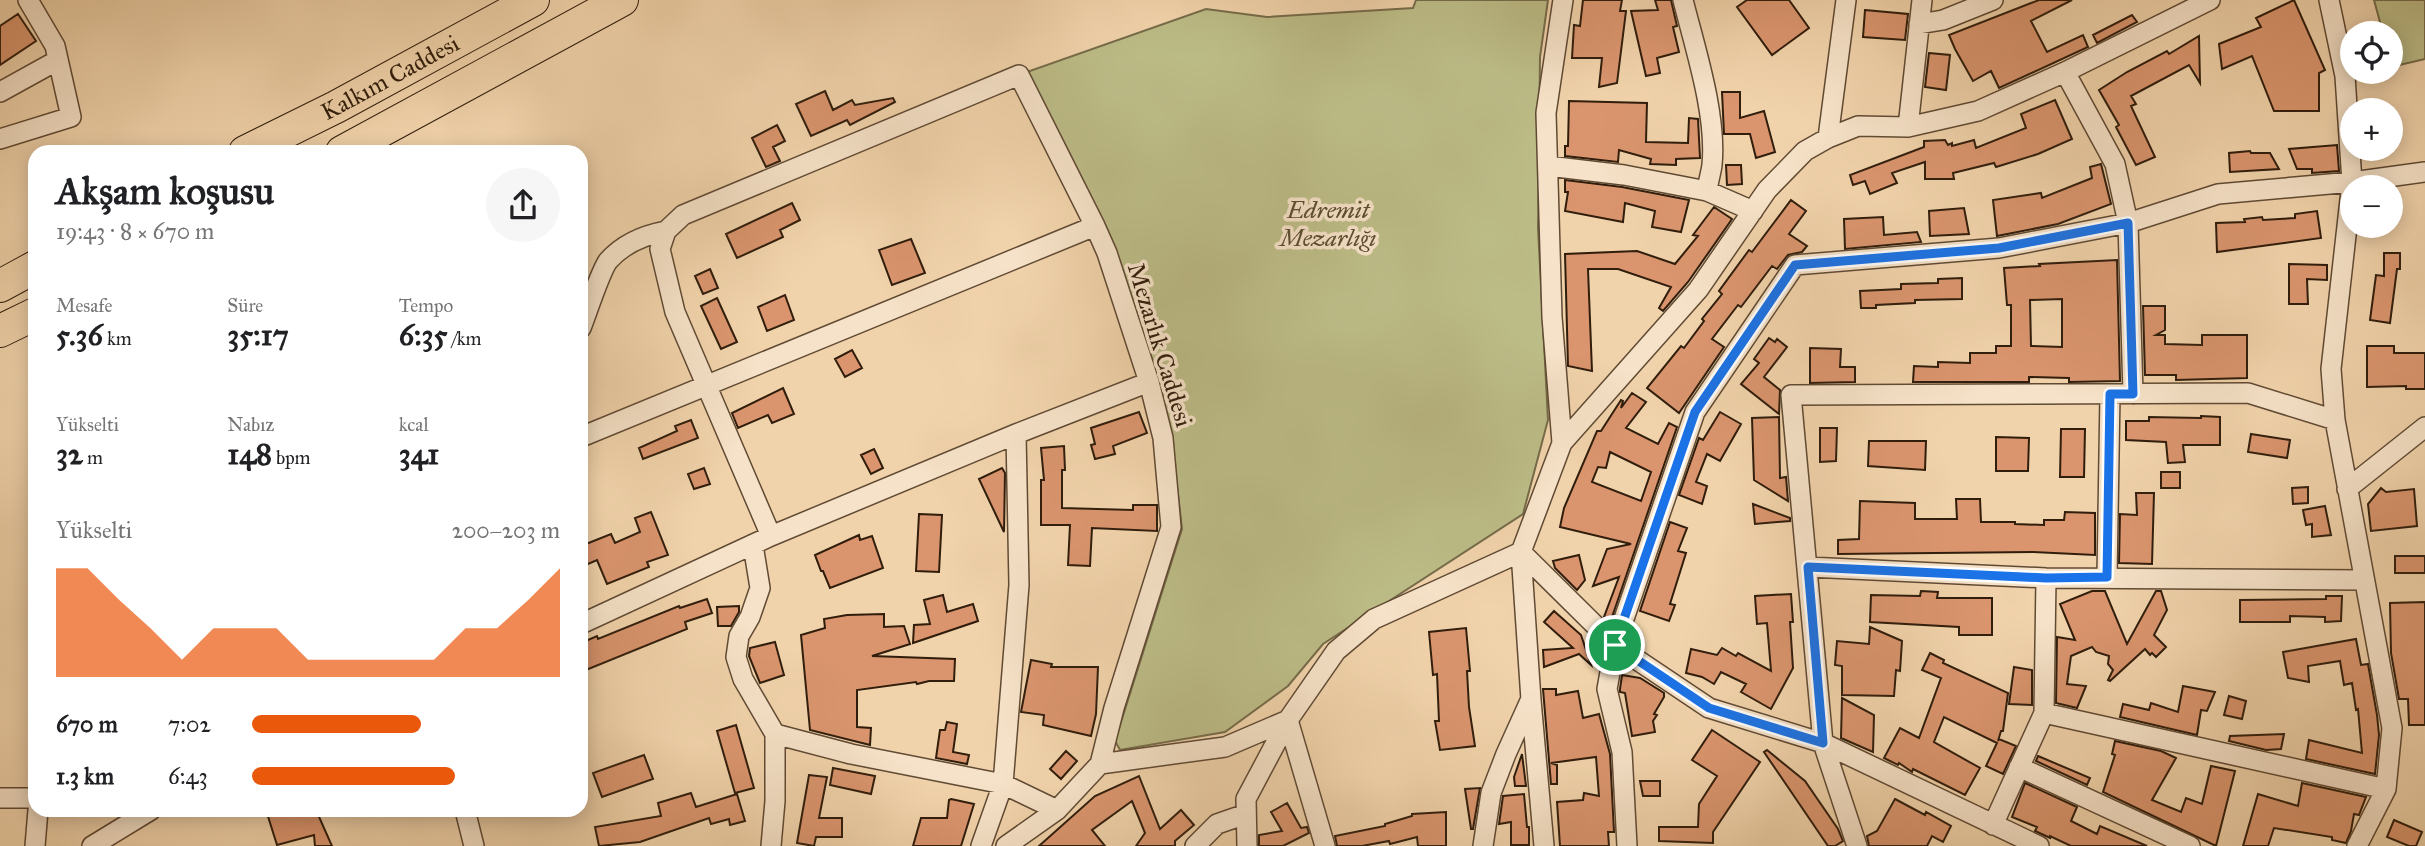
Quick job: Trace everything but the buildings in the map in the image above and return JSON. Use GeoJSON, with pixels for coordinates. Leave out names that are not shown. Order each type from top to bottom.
{"type":"FeatureCollection","features":[{"type":"Feature","properties":{"kind":"main road","name":"Kalkım Caddesi"},"geometry":{"type":"LineString","coordinates":[[259,145],[336,107],[533,0]]}},
{"type":"Feature","properties":{"kind":"main road","name":"Kalkım Caddesi"},"geometry":{"type":"LineString","coordinates":[[355,145],[622,0]]}},
{"type":"Feature","properties":{"kind":"main road"},"geometry":{"type":"LineString","coordinates":[[0,286],[28,271]]}},
{"type":"Feature","properties":{"kind":"main road"},"geometry":{"type":"LineString","coordinates":[[0,331],[28,317]]}},
{"type":"Feature","properties":{"kind":"street"},"geometry":{"type":"LineString","coordinates":[[0,139],[71,117],[55,47],[28,0]]}},
{"type":"Feature","properties":{"kind":"street"},"geometry":{"type":"LineString","coordinates":[[1562,443],[1552,317],[1546,113],[1563,0]]}},
{"type":"Feature","properties":{"kind":"street"},"geometry":{"type":"LineString","coordinates":[[1683,0],[1702,72],[1711,135],[1712,164],[1707,191]]}},
{"type":"Feature","properties":{"kind":"street"},"geometry":{"type":"LineString","coordinates":[[1828,138],[1846,0]]}},
{"type":"Feature","properties":{"kind":"street"},"geometry":{"type":"LineString","coordinates":[[1908,127],[1922,0]]}},
{"type":"Feature","properties":{"kind":"street"},"geometry":{"type":"LineString","coordinates":[[1919,24],[1943,20],[1993,0]]}},
{"type":"Feature","properties":{"kind":"street"},"geometry":{"type":"LineString","coordinates":[[1544,846],[1521,552],[1562,443],[1698,290],[1767,190],[1805,151],[1858,126],[1908,127],[1978,111],[2065,72],[2210,0]]}},
{"type":"Feature","properties":{"kind":"street"},"geometry":{"type":"LineString","coordinates":[[2329,0],[2345,76],[2352,175]]}},
{"type":"Feature","properties":{"kind":"street"},"geometry":{"type":"LineString","coordinates":[[0,92],[58,60]]}},
{"type":"Feature","properties":{"kind":"street"},"geometry":{"type":"LineString","coordinates":[[2065,72],[2115,164],[2128,223],[2133,394]]}},
{"type":"Feature","properties":{"kind":"street","name":"Mezarlık Caddesi"},"geometry":{"type":"LineString","coordinates":[[666,231],[684,215],[1019,75],[1096,226],[1107,253],[1149,382],[1163,438],[1171,527],[1114,708],[1100,764]]}},
{"type":"Feature","properties":{"kind":"street"},"geometry":{"type":"LineString","coordinates":[[1548,166],[1707,191],[1753,211]]}},
{"type":"Feature","properties":{"kind":"street"},"geometry":{"type":"LineString","coordinates":[[2403,175],[2425,172]]}},
{"type":"Feature","properties":{"kind":"street"},"geometry":{"type":"LineString","coordinates":[[1626,846],[1622,752],[1607,690],[1615,645],[1695,412],[1795,265],[1999,248],[2128,223],[2218,194],[2340,183]]}},
{"type":"Feature","properties":{"kind":"street"},"geometry":{"type":"LineString","coordinates":[[588,434],[1096,226]]}},
{"type":"Feature","properties":{"kind":"street"},"geometry":{"type":"LineString","coordinates":[[588,310],[607,262],[630,243],[646,235],[666,231],[660,249],[675,312],[771,536]]}},
{"type":"Feature","properties":{"kind":"street"},"geometry":{"type":"LineString","coordinates":[[2346,238],[2331,369],[2335,420],[2392,729],[2386,789],[2357,846]]}},
{"type":"Feature","properties":{"kind":"street"},"geometry":{"type":"LineString","coordinates":[[588,621],[771,536],[1149,382]]}},
{"type":"Feature","properties":{"kind":"street"},"geometry":{"type":"LineString","coordinates":[[1857,846],[1823,743],[1791,395],[2248,393],[2335,420]]}},
{"type":"Feature","properties":{"kind":"street"},"geometry":{"type":"LineString","coordinates":[[2107,577],[2110,394]]}},
{"type":"Feature","properties":{"kind":"street"},"geometry":{"type":"LineString","coordinates":[[2347,489],[2425,427]]}},
{"type":"Feature","properties":{"kind":"street"},"geometry":{"type":"LineString","coordinates":[[981,846],[1003,784],[1019,585],[1016,434]]}},
{"type":"Feature","properties":{"kind":"street"},"geometry":{"type":"LineString","coordinates":[[753,545],[760,589],[750,617],[739,636],[736,657],[743,679],[775,734],[775,801],[771,846]]}},
{"type":"Feature","properties":{"kind":"street"},"geometry":{"type":"LineString","coordinates":[[1521,552],[1615,645],[1709,708],[1823,743],[2039,846]]}},
{"type":"Feature","properties":{"kind":"street"},"geometry":{"type":"LineString","coordinates":[[1247,846],[1246,799],[1288,720],[1336,651],[1374,619],[1521,552]]}},
{"type":"Feature","properties":{"kind":"street"},"geometry":{"type":"LineString","coordinates":[[1808,567],[2046,578],[2364,580]]}},
{"type":"Feature","properties":{"kind":"street"},"geometry":{"type":"LineString","coordinates":[[1993,825],[2044,713],[2046,578]]}},
{"type":"Feature","properties":{"kind":"street"},"geometry":{"type":"LineString","coordinates":[[1483,846],[1491,793],[1531,700]]}},
{"type":"Feature","properties":{"kind":"street"},"geometry":{"type":"LineString","coordinates":[[2044,713],[2386,789]]}},
{"type":"Feature","properties":{"kind":"street"},"geometry":{"type":"LineString","coordinates":[[1006,846],[1056,810],[1100,764],[1225,747],[1288,720]]}},
{"type":"Feature","properties":{"kind":"street"},"geometry":{"type":"LineString","coordinates":[[1288,720],[1325,846]]}},
{"type":"Feature","properties":{"kind":"street"},"geometry":{"type":"LineString","coordinates":[[775,734],[851,754],[1003,784],[1056,810]]}},
{"type":"Feature","properties":{"kind":"street"},"geometry":{"type":"LineString","coordinates":[[2020,767],[2190,846]]}},
{"type":"Feature","properties":{"kind":"street"},"geometry":{"type":"LineString","coordinates":[[0,798],[28,798]]}},
{"type":"Feature","properties":{"kind":"street"},"geometry":{"type":"LineString","coordinates":[[1195,846],[1217,824],[1246,814]]}},
{"type":"Feature","properties":{"kind":"street"},"geometry":{"type":"LineString","coordinates":[[35,846],[37,817]]}},
{"type":"Feature","properties":{"kind":"street"},"geometry":{"type":"LineString","coordinates":[[92,846],[140,817]]}},
{"type":"Feature","properties":{"kind":"street"},"geometry":{"type":"LineString","coordinates":[[467,817],[474,846]]}},
{"type":"Feature","properties":{"kind":"green space","name":"Edremit Mezarlığı"},"geometry":{"type":"Polygon","coordinates":[[[1416,0],[1548,0],[1540,57],[1538,228],[1548,420],[1523,514],[1323,644],[1288,686],[1225,732],[1120,750],[1115,741],[1182,529],[1172,442],[1148,345],[1105,227],[1024,73],[1206,9],[1267,17],[1413,8],[1416,0]]]}},
{"type":"Feature","properties":{"kind":"green space"},"geometry":{"type":"Polygon","coordinates":[[[2374,0],[2425,0],[2425,59],[2403,64],[2403,21],[2380,21],[2374,0]]]}},
{"type":"Feature","properties":{"kind":"route"},"geometry":{"type":"LineString","coordinates":[[2128,223],[2133,394],[2110,394],[2107,577],[2046,578],[1808,567],[1823,743],[1709,708],[1615,645],[1695,412],[1795,265],[1999,248],[2128,223]]}}]}
